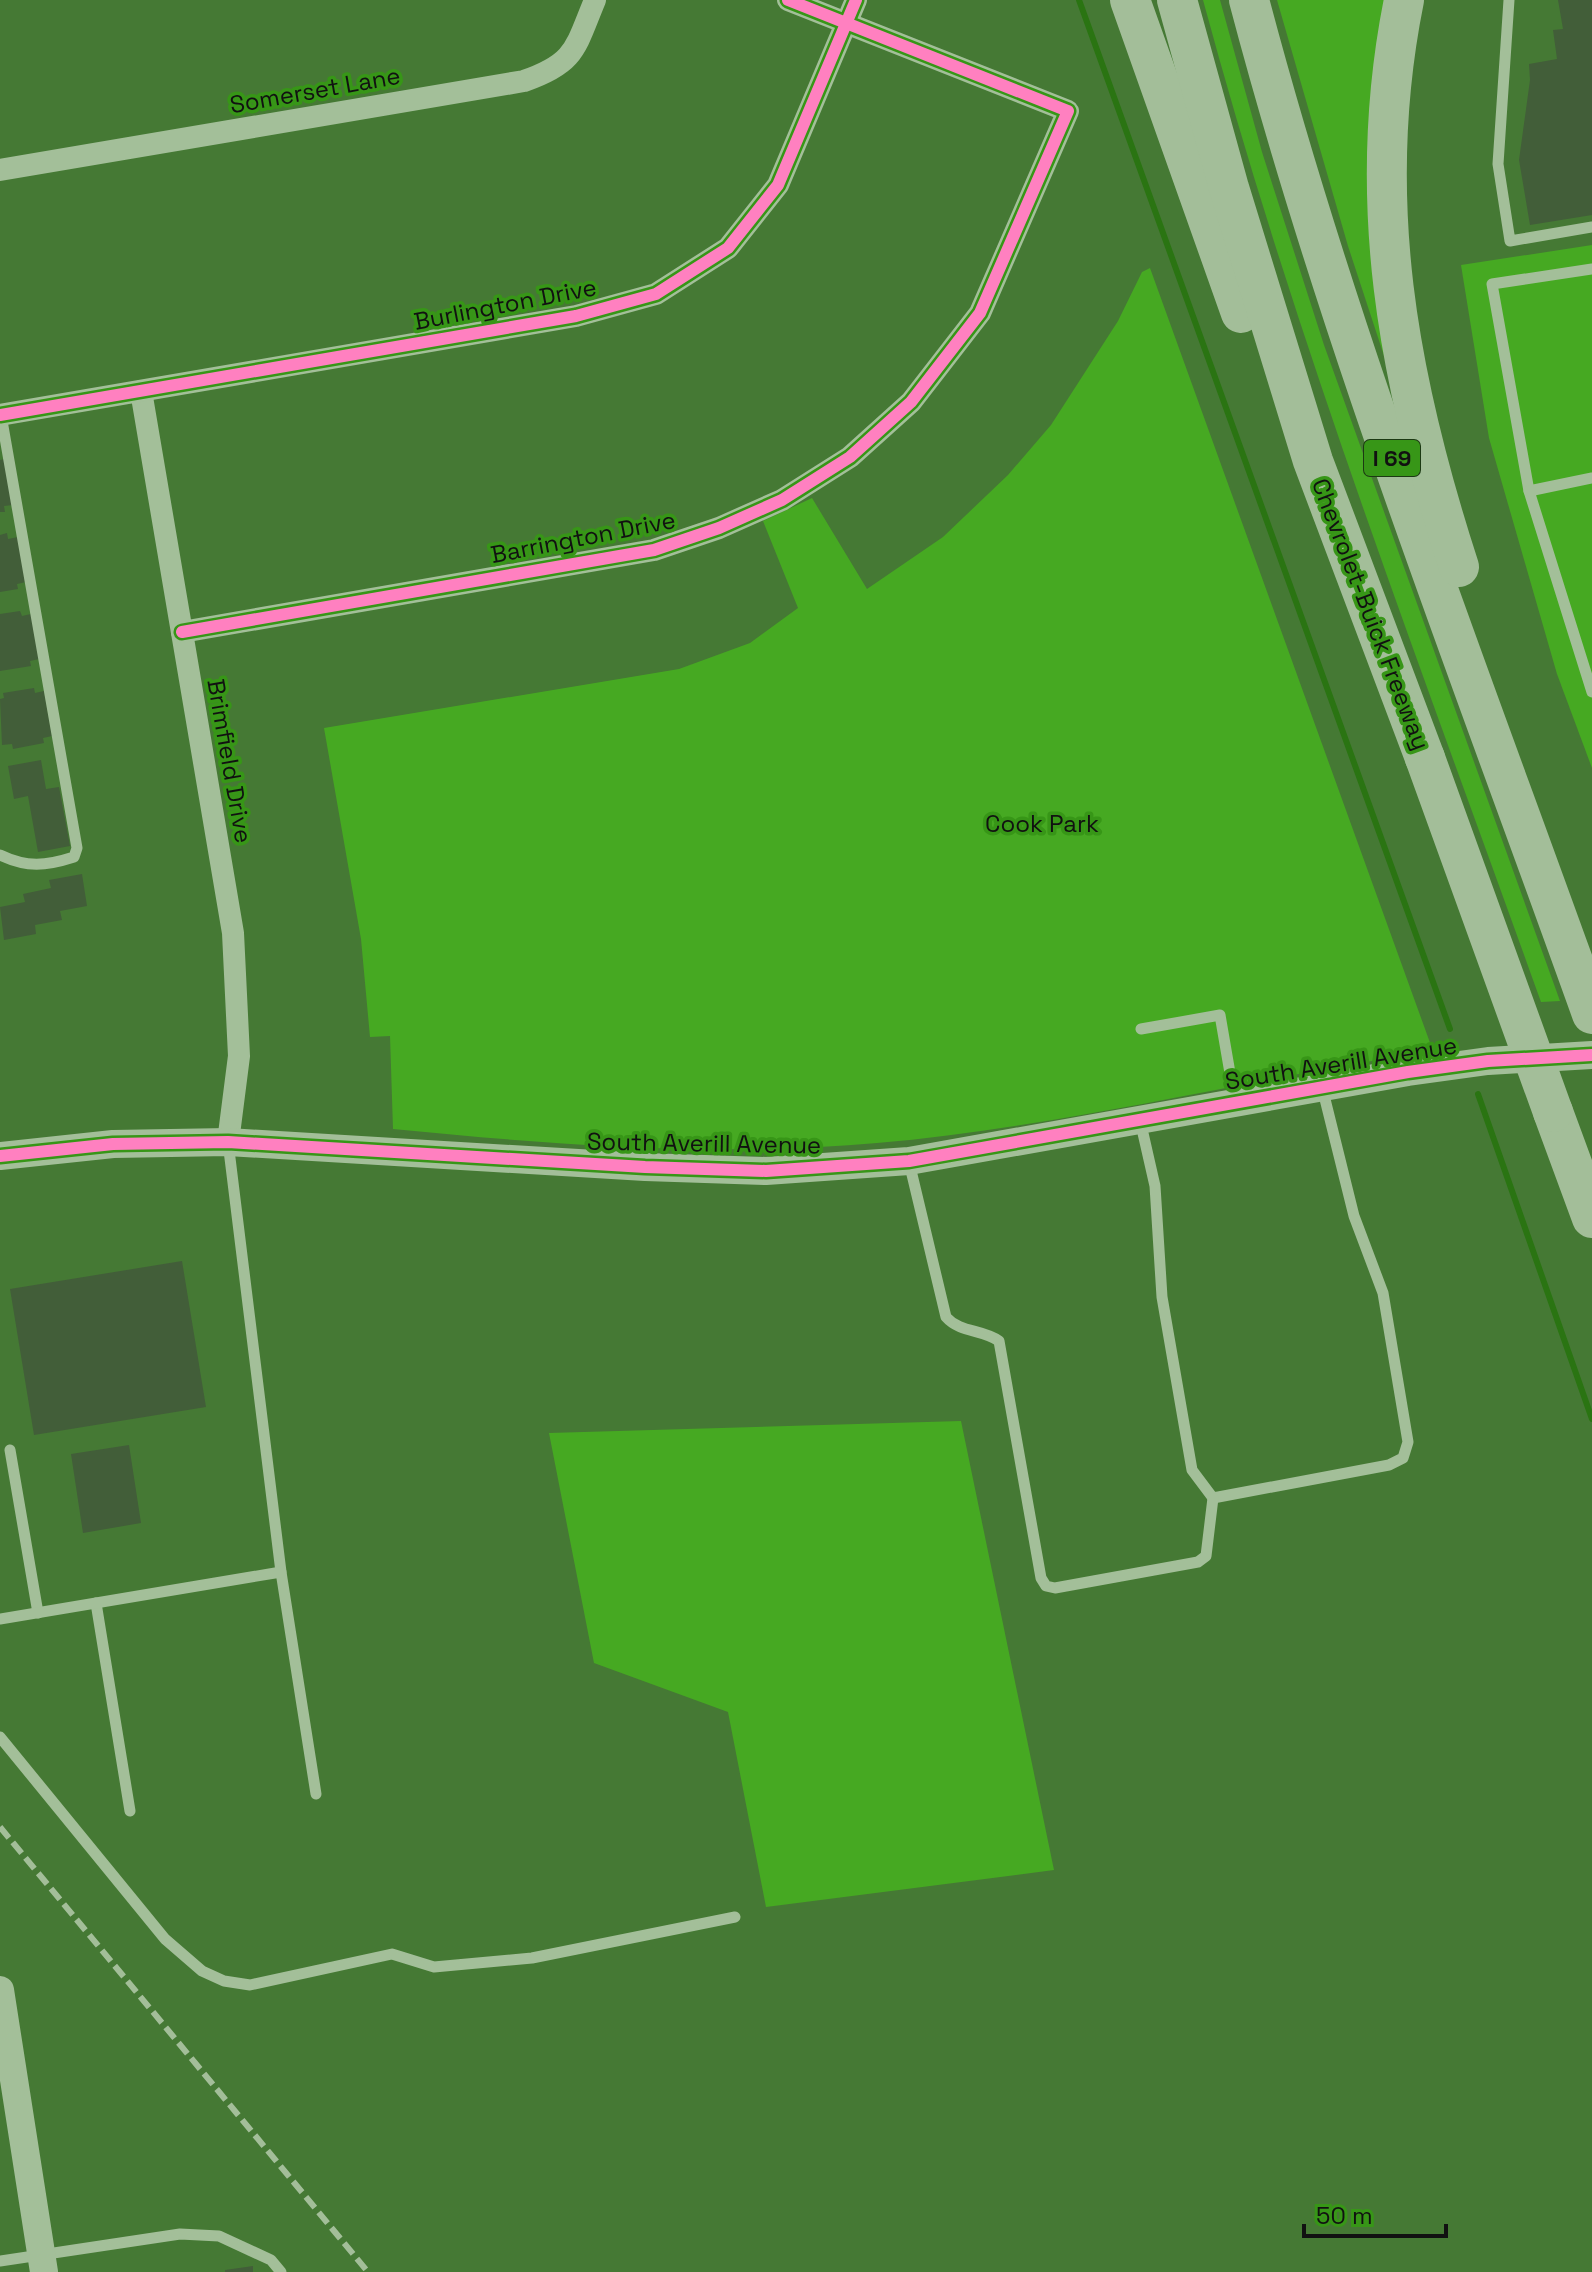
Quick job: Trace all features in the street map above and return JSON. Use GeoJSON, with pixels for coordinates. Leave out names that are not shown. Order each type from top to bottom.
{"type":"FeatureCollection","features":[{"type":"Feature","properties":{"kind":"highway"},"geometry":{"type":"LineString","coordinates":[[1130,0],[1253,344],[1313,461]]}},
{"type":"Feature","properties":{"kind":"highway","name":"Chevrolet-Buick Freeway"},"geometry":{"type":"LineString","coordinates":[[1177,0],[1229,188],[1313,461],[1592,1218]]}},
{"type":"Feature","properties":{"kind":"highway","name":"I 69"},"geometry":{"type":"LineString","coordinates":[[1249,0],[1274,95],[1347,333],[1590,1008]]}},
{"type":"Feature","properties":{"kind":"highway"},"geometry":{"type":"LineString","coordinates":[[1404,0],[1390,100],[1386,179],[1388,253],[1397,326],[1421,443],[1555,910]]}},
{"type":"Feature","properties":{"kind":"street","name":"Somerset Lane"},"geometry":{"type":"LineString","coordinates":[[0,170],[524,81],[553,71],[572,55],[595,0]]}},
{"type":"Feature","properties":{"kind":"street"},"geometry":{"type":"LineString","coordinates":[[788,0],[847,23]]}},
{"type":"Feature","properties":{"kind":"street","name":"Burlington Drive"},"geometry":{"type":"LineString","coordinates":[[0,415],[576,316],[656,294],[728,248],[778,185],[856,0]]}},
{"type":"Feature","properties":{"kind":"street","name":"Barrington Drive"},"geometry":{"type":"LineString","coordinates":[[182,632],[654,550],[719,528],[782,500],[850,457],[911,402],[980,313],[1068,111],[847,23]]}},
{"type":"Feature","properties":{"kind":"street","name":"Brimfield Drive"},"geometry":{"type":"LineString","coordinates":[[141,391],[233,933],[239,1056],[228,1142]]}},
{"type":"Feature","properties":{"kind":"street","name":"South Averill Avenue"},"geometry":{"type":"LineString","coordinates":[[0,1156],[113,1144],[228,1142],[645,1167],[766,1171],[909,1161],[1235,1102],[1488,1061],[1592,1055]]}},
{"type":"Feature","properties":{"kind":"street"},"geometry":{"type":"LineString","coordinates":[[1,2002],[43,2264]]}},
{"type":"Feature","properties":{"kind":"lane"},"geometry":{"type":"LineString","coordinates":[[1509,0],[1498,164],[1510,241],[1592,227]]}},
{"type":"Feature","properties":{"kind":"lane"},"geometry":{"type":"LineString","coordinates":[[1592,269],[1492,284],[1529,491],[1592,692]]}},
{"type":"Feature","properties":{"kind":"lane"},"geometry":{"type":"LineString","coordinates":[[0,415],[77,848],[74,857],[42,867],[15,863],[0,855]]}},
{"type":"Feature","properties":{"kind":"lane"},"geometry":{"type":"LineString","coordinates":[[1529,491],[1592,478]]}},
{"type":"Feature","properties":{"kind":"lane"},"geometry":{"type":"LineString","coordinates":[[1141,1029],[1220,1015],[1235,1102]]}},
{"type":"Feature","properties":{"kind":"lane"},"geometry":{"type":"LineString","coordinates":[[1213,1498],[1389,1465],[1403,1458],[1408,1442],[1383,1293],[1354,1216],[1322,1087]]}},
{"type":"Feature","properties":{"kind":"lane"},"geometry":{"type":"LineString","coordinates":[[909,1161],[946,1317],[953,1326],[990,1335],[999,1341],[1041,1578],[1046,1586],[1055,1588],[1198,1562],[1206,1556],[1213,1498],[1192,1470],[1162,1297],[1155,1186],[1140,1120]]}},
{"type":"Feature","properties":{"kind":"lane"},"geometry":{"type":"LineString","coordinates":[[228,1142],[281,1572],[316,1794]]}},
{"type":"Feature","properties":{"kind":"lane"},"geometry":{"type":"LineString","coordinates":[[10,1450],[38,1613]]}},
{"type":"Feature","properties":{"kind":"lane"},"geometry":{"type":"LineString","coordinates":[[0,1619],[281,1572]]}},
{"type":"Feature","properties":{"kind":"lane"},"geometry":{"type":"LineString","coordinates":[[96,1603],[130,1811]]}},
{"type":"Feature","properties":{"kind":"lane"},"geometry":{"type":"LineString","coordinates":[[0,1737],[165,1939],[202,1971],[224,1981],[250,1985],[392,1954],[434,1967],[532,1958],[735,1917]]}},
{"type":"Feature","properties":{"kind":"lane"},"geometry":{"type":"LineString","coordinates":[[0,2261],[43,2264],[180,2234],[219,2236],[271,2260],[281,2272]]}},
{"type":"Feature","properties":{"kind":"green space"},"geometry":{"type":"Polygon","coordinates":[[[1203,0],[1220,0],[1262,152],[1324,345],[1560,1001],[1541,1002],[1406,629],[1278,254],[1203,0]]]}},
{"type":"Feature","properties":{"kind":"green space"},"geometry":{"type":"Polygon","coordinates":[[[1277,0],[1392,0],[1388,368],[1348,246],[1277,0]]]}},
{"type":"Feature","properties":{"kind":"green space"},"geometry":{"type":"Polygon","coordinates":[[[1592,245],[1592,768],[1557,674],[1489,438],[1461,265],[1592,245]]]}},
{"type":"Feature","properties":{"kind":"green space","name":"Cook Park"},"geometry":{"type":"Polygon","coordinates":[[[1150,268],[1433,1051],[1016,1126],[877,1143],[695,1149],[514,1140],[393,1129],[390,1036],[370,1037],[361,939],[324,728],[679,669],[750,643],[798,608],[763,521],[812,498],[867,589],[943,537],[1008,475],[1051,425],[1118,321],[1142,272],[1150,268]]]}},
{"type":"Feature","properties":{"kind":"green space"},"geometry":{"type":"Polygon","coordinates":[[[961,1421],[1054,1870],[766,1907],[728,1712],[594,1663],[549,1433],[961,1421]]]}},
{"type":"Feature","properties":{"kind":"building"},"geometry":{"type":"Polygon","coordinates":[[[1558,0],[1592,0],[1592,215],[1530,225],[1519,160],[1530,80],[1529,64],[1557,59],[1553,30],[1563,29],[1558,0]]]}},
{"type":"Feature","properties":{"kind":"building"},"geometry":{"type":"Polygon","coordinates":[[[5,459],[13,505],[4,506],[5,512],[0,512],[0,460],[5,459]]]}},
{"type":"Feature","properties":{"kind":"building"},"geometry":{"type":"Polygon","coordinates":[[[7,533],[8,539],[18,537],[26,582],[17,584],[18,589],[0,592],[0,535],[7,533]]]}},
{"type":"Feature","properties":{"kind":"building"},"geometry":{"type":"Polygon","coordinates":[[[20,611],[22,616],[31,614],[39,659],[30,661],[31,666],[0,671],[0,614],[20,611]]]}},
{"type":"Feature","properties":{"kind":"building"},"geometry":{"type":"Polygon","coordinates":[[[34,688],[35,693],[44,691],[52,736],[43,738],[44,743],[13,749],[12,744],[2,745],[0,699],[4,698],[3,693],[34,688]]]}},
{"type":"Feature","properties":{"kind":"building"},"geometry":{"type":"Polygon","coordinates":[[[41,760],[46,789],[59,787],[70,846],[38,852],[28,796],[14,799],[8,766],[41,760]]]}},
{"type":"Feature","properties":{"kind":"building"},"geometry":{"type":"Polygon","coordinates":[[[82,874],[87,906],[60,911],[62,920],[35,925],[36,934],[4,940],[0,907],[25,902],[23,894],[51,888],[49,880],[82,874]]]}},
{"type":"Feature","properties":{"kind":"building"},"geometry":{"type":"Polygon","coordinates":[[[182,1261],[206,1407],[34,1435],[10,1289],[182,1261]]]}},
{"type":"Feature","properties":{"kind":"building"},"geometry":{"type":"Polygon","coordinates":[[[129,1445],[141,1523],[83,1533],[71,1454],[129,1445]]]}},
{"type":"Feature","properties":{"kind":"building"},"geometry":{"type":"Polygon","coordinates":[[[253,2266],[253,2272],[225,2272],[225,2270],[253,2266]]]}},
{"type":"Feature","properties":{"kind":"waterway"},"geometry":{"type":"LineString","coordinates":[[1079,0],[1450,1029]]}},
{"type":"Feature","properties":{"kind":"waterway"},"geometry":{"type":"LineString","coordinates":[[1478,1094],[1592,1419]]}},
{"type":"Feature","properties":{"kind":"railway"},"geometry":{"type":"LineString","coordinates":[[0,1827],[368,2272]]}},
{"type":"Feature","properties":{"kind":"cycle path"},"geometry":{"type":"LineString","coordinates":[[182,632],[654,550],[719,528],[782,500],[850,457],[911,402],[980,313],[1068,111],[788,0]]}},
{"type":"Feature","properties":{"kind":"cycle path"},"geometry":{"type":"LineString","coordinates":[[0,415],[576,316],[656,294],[728,248],[778,185],[856,0]]}},
{"type":"Feature","properties":{"kind":"cycle path"},"geometry":{"type":"LineString","coordinates":[[0,1156],[113,1144],[228,1142],[645,1167],[766,1171],[909,1161],[1408,1072],[1488,1061],[1592,1055]]}}]}
